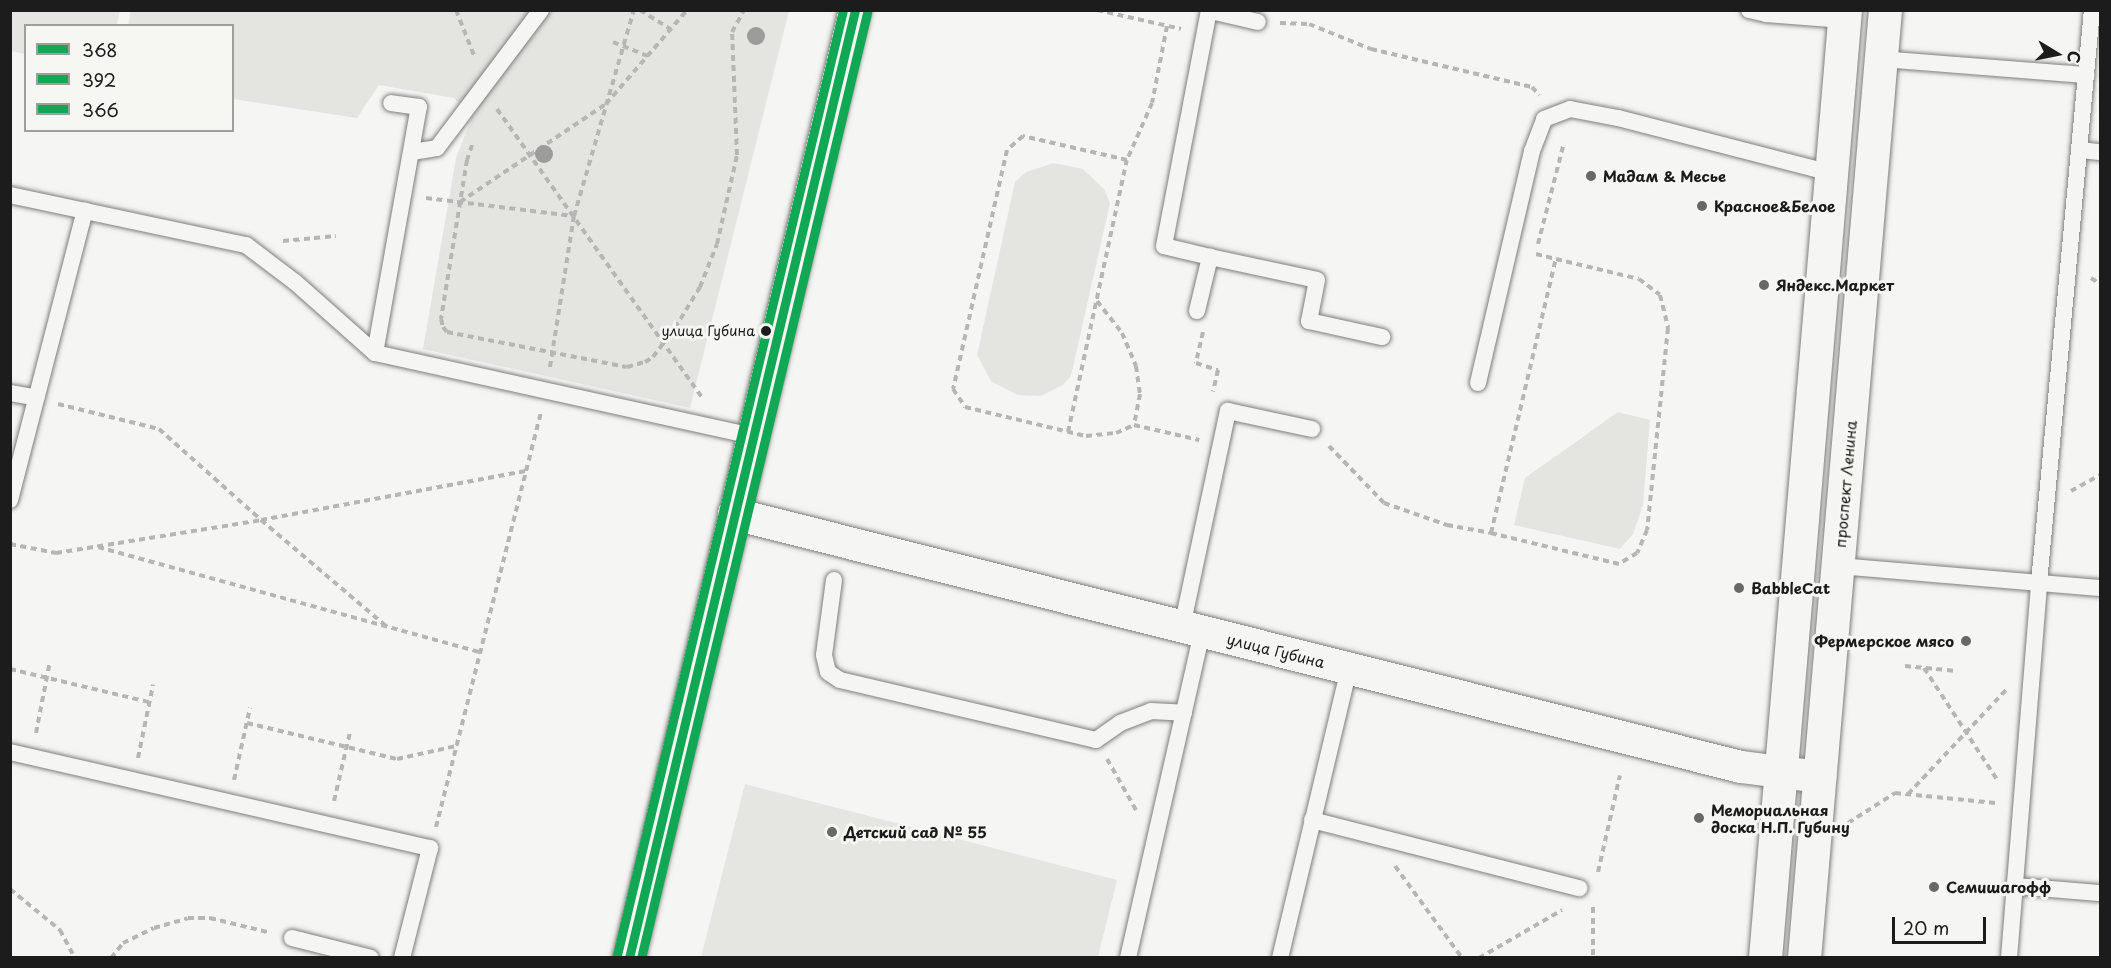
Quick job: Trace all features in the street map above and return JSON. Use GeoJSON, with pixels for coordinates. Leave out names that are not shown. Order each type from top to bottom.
{"type":"FeatureCollection","features":[{"type":"Feature","properties":{"kind":"main road","name":"проспект Ленина"},"geometry":{"type":"LineString","coordinates":[[1804,957],[1885,10]]}},
{"type":"Feature","properties":{"kind":"main road"},"geometry":{"type":"LineString","coordinates":[[1765,957],[1844,15]]}},
{"type":"Feature","properties":{"kind":"street"},"geometry":{"type":"LineString","coordinates":[[629,957],[734,514],[740,434],[855,10]]}},
{"type":"Feature","properties":{"kind":"street","name":"улица Губина"},"geometry":{"type":"LineString","coordinates":[[734,514],[1741,767],[1820,777]]}},
{"type":"Feature","properties":{"kind":"lane"},"geometry":{"type":"LineString","coordinates":[[412,152],[437,148],[486,86],[541,10]]}},
{"type":"Feature","properties":{"kind":"lane"},"geometry":{"type":"LineString","coordinates":[[1749,10],[1766,15],[1844,15]]}},
{"type":"Feature","properties":{"kind":"lane"},"geometry":{"type":"LineString","coordinates":[[2009,957],[2017,804],[2032,678],[2092,10]]}},
{"type":"Feature","properties":{"kind":"lane"},"geometry":{"type":"LineString","coordinates":[[1258,22],[1210,11],[1164,246],[1317,280],[1309,321],[1382,337]]}},
{"type":"Feature","properties":{"kind":"lane"},"geometry":{"type":"LineString","coordinates":[[1881,59],[2086,75]]}},
{"type":"Feature","properties":{"kind":"lane"},"geometry":{"type":"LineString","coordinates":[[375,353],[419,107],[391,103]]}},
{"type":"Feature","properties":{"kind":"lane"},"geometry":{"type":"LineString","coordinates":[[1478,383],[1532,151],[1544,119],[1570,109],[1618,118],[1831,172]]}},
{"type":"Feature","properties":{"kind":"lane"},"geometry":{"type":"LineString","coordinates":[[2080,150],[2100,152]]}},
{"type":"Feature","properties":{"kind":"lane"},"geometry":{"type":"LineString","coordinates":[[10,195],[246,245],[295,282],[375,353],[546,393],[740,434]]}},
{"type":"Feature","properties":{"kind":"lane"},"geometry":{"type":"LineString","coordinates":[[10,500],[85,211]]}},
{"type":"Feature","properties":{"kind":"lane"},"geometry":{"type":"LineString","coordinates":[[1197,311],[1210,257]]}},
{"type":"Feature","properties":{"kind":"lane"},"geometry":{"type":"LineString","coordinates":[[10,393],[37,398]]}},
{"type":"Feature","properties":{"kind":"lane"},"geometry":{"type":"LineString","coordinates":[[1128,957],[1184,713],[1192,629],[1228,411],[1312,429]]}},
{"type":"Feature","properties":{"kind":"lane"},"geometry":{"type":"LineString","coordinates":[[1838,566],[2100,588]]}},
{"type":"Feature","properties":{"kind":"lane"},"geometry":{"type":"LineString","coordinates":[[834,580],[824,655],[828,672],[840,680],[1096,740],[1120,723],[1151,711],[1184,713]]}},
{"type":"Feature","properties":{"kind":"lane"},"geometry":{"type":"LineString","coordinates":[[1280,957],[1349,669]]}},
{"type":"Feature","properties":{"kind":"lane"},"geometry":{"type":"LineString","coordinates":[[10,752],[430,848],[402,957]]}},
{"type":"Feature","properties":{"kind":"lane"},"geometry":{"type":"LineString","coordinates":[[1312,820],[1586,890]]}},
{"type":"Feature","properties":{"kind":"lane"},"geometry":{"type":"LineString","coordinates":[[2014,886],[2100,893]]}},
{"type":"Feature","properties":{"kind":"lane"},"geometry":{"type":"LineString","coordinates":[[292,938],[371,957]]}},
{"type":"Feature","properties":{"kind":"path"},"geometry":{"type":"LineString","coordinates":[[456,10],[492,102],[664,343],[740,434]]}},
{"type":"Feature","properties":{"kind":"path"},"geometry":{"type":"LineString","coordinates":[[430,848],[546,393],[574,216],[634,10]]}},
{"type":"Feature","properties":{"kind":"path"},"geometry":{"type":"LineString","coordinates":[[639,10],[671,29]]}},
{"type":"Feature","properties":{"kind":"path"},"geometry":{"type":"LineString","coordinates":[[460,202],[606,104],[687,10]]}},
{"type":"Feature","properties":{"kind":"path"},"geometry":{"type":"LineString","coordinates":[[475,138],[467,160],[441,319],[447,332],[627,367],[653,357],[700,287],[719,234],[737,155],[732,32],[744,10]]}},
{"type":"Feature","properties":{"kind":"path"},"geometry":{"type":"LineString","coordinates":[[1097,10],[1206,36]]}},
{"type":"Feature","properties":{"kind":"path"},"geometry":{"type":"LineString","coordinates":[[1258,22],[1309,24],[1371,49],[1532,87],[1558,113]]}},
{"type":"Feature","properties":{"kind":"path"},"geometry":{"type":"LineString","coordinates":[[1068,432],[1127,160],[1152,103],[1167,26]]}},
{"type":"Feature","properties":{"kind":"path"},"geometry":{"type":"LineString","coordinates":[[613,42],[647,56]]}},
{"type":"Feature","properties":{"kind":"path"},"geometry":{"type":"LineString","coordinates":[[1127,160],[1023,136],[1007,150],[953,389],[965,407],[1086,436],[1116,433],[1134,425],[1203,441]]}},
{"type":"Feature","properties":{"kind":"path"},"geometry":{"type":"LineString","coordinates":[[1312,429],[1384,503],[1447,525],[1491,533],[1619,564],[1637,553],[1647,530],[1668,328],[1660,295],[1638,279],[1535,256],[1564,141]]}},
{"type":"Feature","properties":{"kind":"path"},"geometry":{"type":"LineString","coordinates":[[404,196],[574,216]]}},
{"type":"Feature","properties":{"kind":"path"},"geometry":{"type":"LineString","coordinates":[[246,245],[336,236]]}},
{"type":"Feature","properties":{"kind":"path"},"geometry":{"type":"LineString","coordinates":[[1491,533],[1556,259]]}},
{"type":"Feature","properties":{"kind":"path"},"geometry":{"type":"LineString","coordinates":[[1097,300],[1122,333],[1136,366],[1140,394],[1134,425]]}},
{"type":"Feature","properties":{"kind":"path"},"geometry":{"type":"LineString","coordinates":[[37,398],[159,429],[261,520],[387,627]]}},
{"type":"Feature","properties":{"kind":"path"},"geometry":{"type":"LineString","coordinates":[[10,544],[56,553],[261,520],[526,471]]}},
{"type":"Feature","properties":{"kind":"path"},"geometry":{"type":"LineString","coordinates":[[94,546],[480,652]]}},
{"type":"Feature","properties":{"kind":"path"},"geometry":{"type":"LineString","coordinates":[[32,756],[50,661]]}},
{"type":"Feature","properties":{"kind":"path"},"geometry":{"type":"LineString","coordinates":[[1905,666],[1957,671]]}},
{"type":"Feature","properties":{"kind":"path"},"geometry":{"type":"LineString","coordinates":[[1924,668],[2017,804]]}},
{"type":"Feature","properties":{"kind":"path"},"geometry":{"type":"LineString","coordinates":[[10,669],[149,702]]}},
{"type":"Feature","properties":{"kind":"path"},"geometry":{"type":"LineString","coordinates":[[1908,794],[2018,677],[2032,678]]}},
{"type":"Feature","properties":{"kind":"path"},"geometry":{"type":"LineString","coordinates":[[133,780],[153,685]]}},
{"type":"Feature","properties":{"kind":"path"},"geometry":{"type":"LineString","coordinates":[[229,802],[250,708]]}},
{"type":"Feature","properties":{"kind":"path"},"geometry":{"type":"LineString","coordinates":[[247,723],[346,749],[397,759],[456,746]]}},
{"type":"Feature","properties":{"kind":"path"},"geometry":{"type":"LineString","coordinates":[[329,825],[350,732]]}},
{"type":"Feature","properties":{"kind":"path"},"geometry":{"type":"LineString","coordinates":[[1096,740],[1155,843]]}},
{"type":"Feature","properties":{"kind":"path"},"geometry":{"type":"LineString","coordinates":[[1593,957],[1586,890],[1620,775]]}},
{"type":"Feature","properties":{"kind":"path"},"geometry":{"type":"LineString","coordinates":[[1843,826],[1895,793],[2017,804]]}},
{"type":"Feature","properties":{"kind":"path"},"geometry":{"type":"LineString","coordinates":[[1373,836],[1462,957]]}},
{"type":"Feature","properties":{"kind":"path"},"geometry":{"type":"LineString","coordinates":[[10,889],[60,930],[75,957]]}},
{"type":"Feature","properties":{"kind":"path"},"geometry":{"type":"LineString","coordinates":[[1479,957],[1586,890]]}},
{"type":"Feature","properties":{"kind":"path"},"geometry":{"type":"LineString","coordinates":[[111,957],[123,943],[154,928],[188,918],[210,918],[292,938]]}},
{"type":"Feature","properties":{"kind":"shaded area"},"geometry":{"type":"Polygon","coordinates":[[[11,10],[120,10],[117,24],[24,24],[24,54],[11,51],[11,10]]]}},
{"type":"Feature","properties":{"kind":"shaded area"},"geometry":{"type":"Polygon","coordinates":[[[131,10],[789,11],[690,408],[423,349],[456,158],[472,117],[454,98],[379,85],[357,118],[234,99],[234,24],[128,24],[131,10]]]}},
{"type":"Feature","properties":{"kind":"shaded area"},"geometry":{"type":"Polygon","coordinates":[[[1054,163],[1083,169],[1104,189],[1110,203],[1071,376],[1063,385],[1041,396],[1017,395],[991,381],[977,355],[1015,182],[1026,172],[1054,163]]]}},
{"type":"Feature","properties":{"kind":"shaded area"},"geometry":{"type":"Polygon","coordinates":[[[1618,412],[1650,420],[1643,505],[1633,534],[1620,549],[1514,525],[1525,478],[1618,412]]]}},
{"type":"Feature","properties":{"kind":"shaded area","name":"Детский сад № 55"},"geometry":{"type":"Polygon","coordinates":[[[745,784],[1117,880],[1098,957],[701,957],[745,784]]]}},
{"type":"Feature","properties":{"kind":"transit line","name":"366"},"geometry":{"type":"LineString","coordinates":[[617,955],[843,10]]}},
{"type":"Feature","properties":{"kind":"transit line","name":"368"},"geometry":{"type":"LineString","coordinates":[[629,958],[855,10]]}},
{"type":"Feature","properties":{"kind":"transit line","name":"392"},"geometry":{"type":"LineString","coordinates":[[641,958],[867,13]]}},
{"type":"Feature","properties":{"kind":"place","name":"Мадам & Месье"},"geometry":{"type":"Point","coordinates":[1591,176]}},
{"type":"Feature","properties":{"kind":"place","name":"Красное&Белое"},"geometry":{"type":"Point","coordinates":[1702,206]}},
{"type":"Feature","properties":{"kind":"place","name":"Яндекс.Маркет"},"geometry":{"type":"Point","coordinates":[1764,285]}},
{"type":"Feature","properties":{"kind":"place","name":"улица Губина"},"geometry":{"type":"Point","coordinates":[766,331]}},
{"type":"Feature","properties":{"kind":"place","name":"BabbleCat"},"geometry":{"type":"Point","coordinates":[1739,588]}},
{"type":"Feature","properties":{"kind":"place","name":"Фермерское мясо"},"geometry":{"type":"Point","coordinates":[1966,641]}},
{"type":"Feature","properties":{"kind":"place","name":"Мемориальная доска Н.П. Губину"},"geometry":{"type":"Point","coordinates":[1699,818]}},
{"type":"Feature","properties":{"kind":"place","name":"Детский сад № 55"},"geometry":{"type":"Point","coordinates":[832,832]}},
{"type":"Feature","properties":{"kind":"place","name":"Семишагофф"},"geometry":{"type":"Point","coordinates":[1934,887]}}]}
